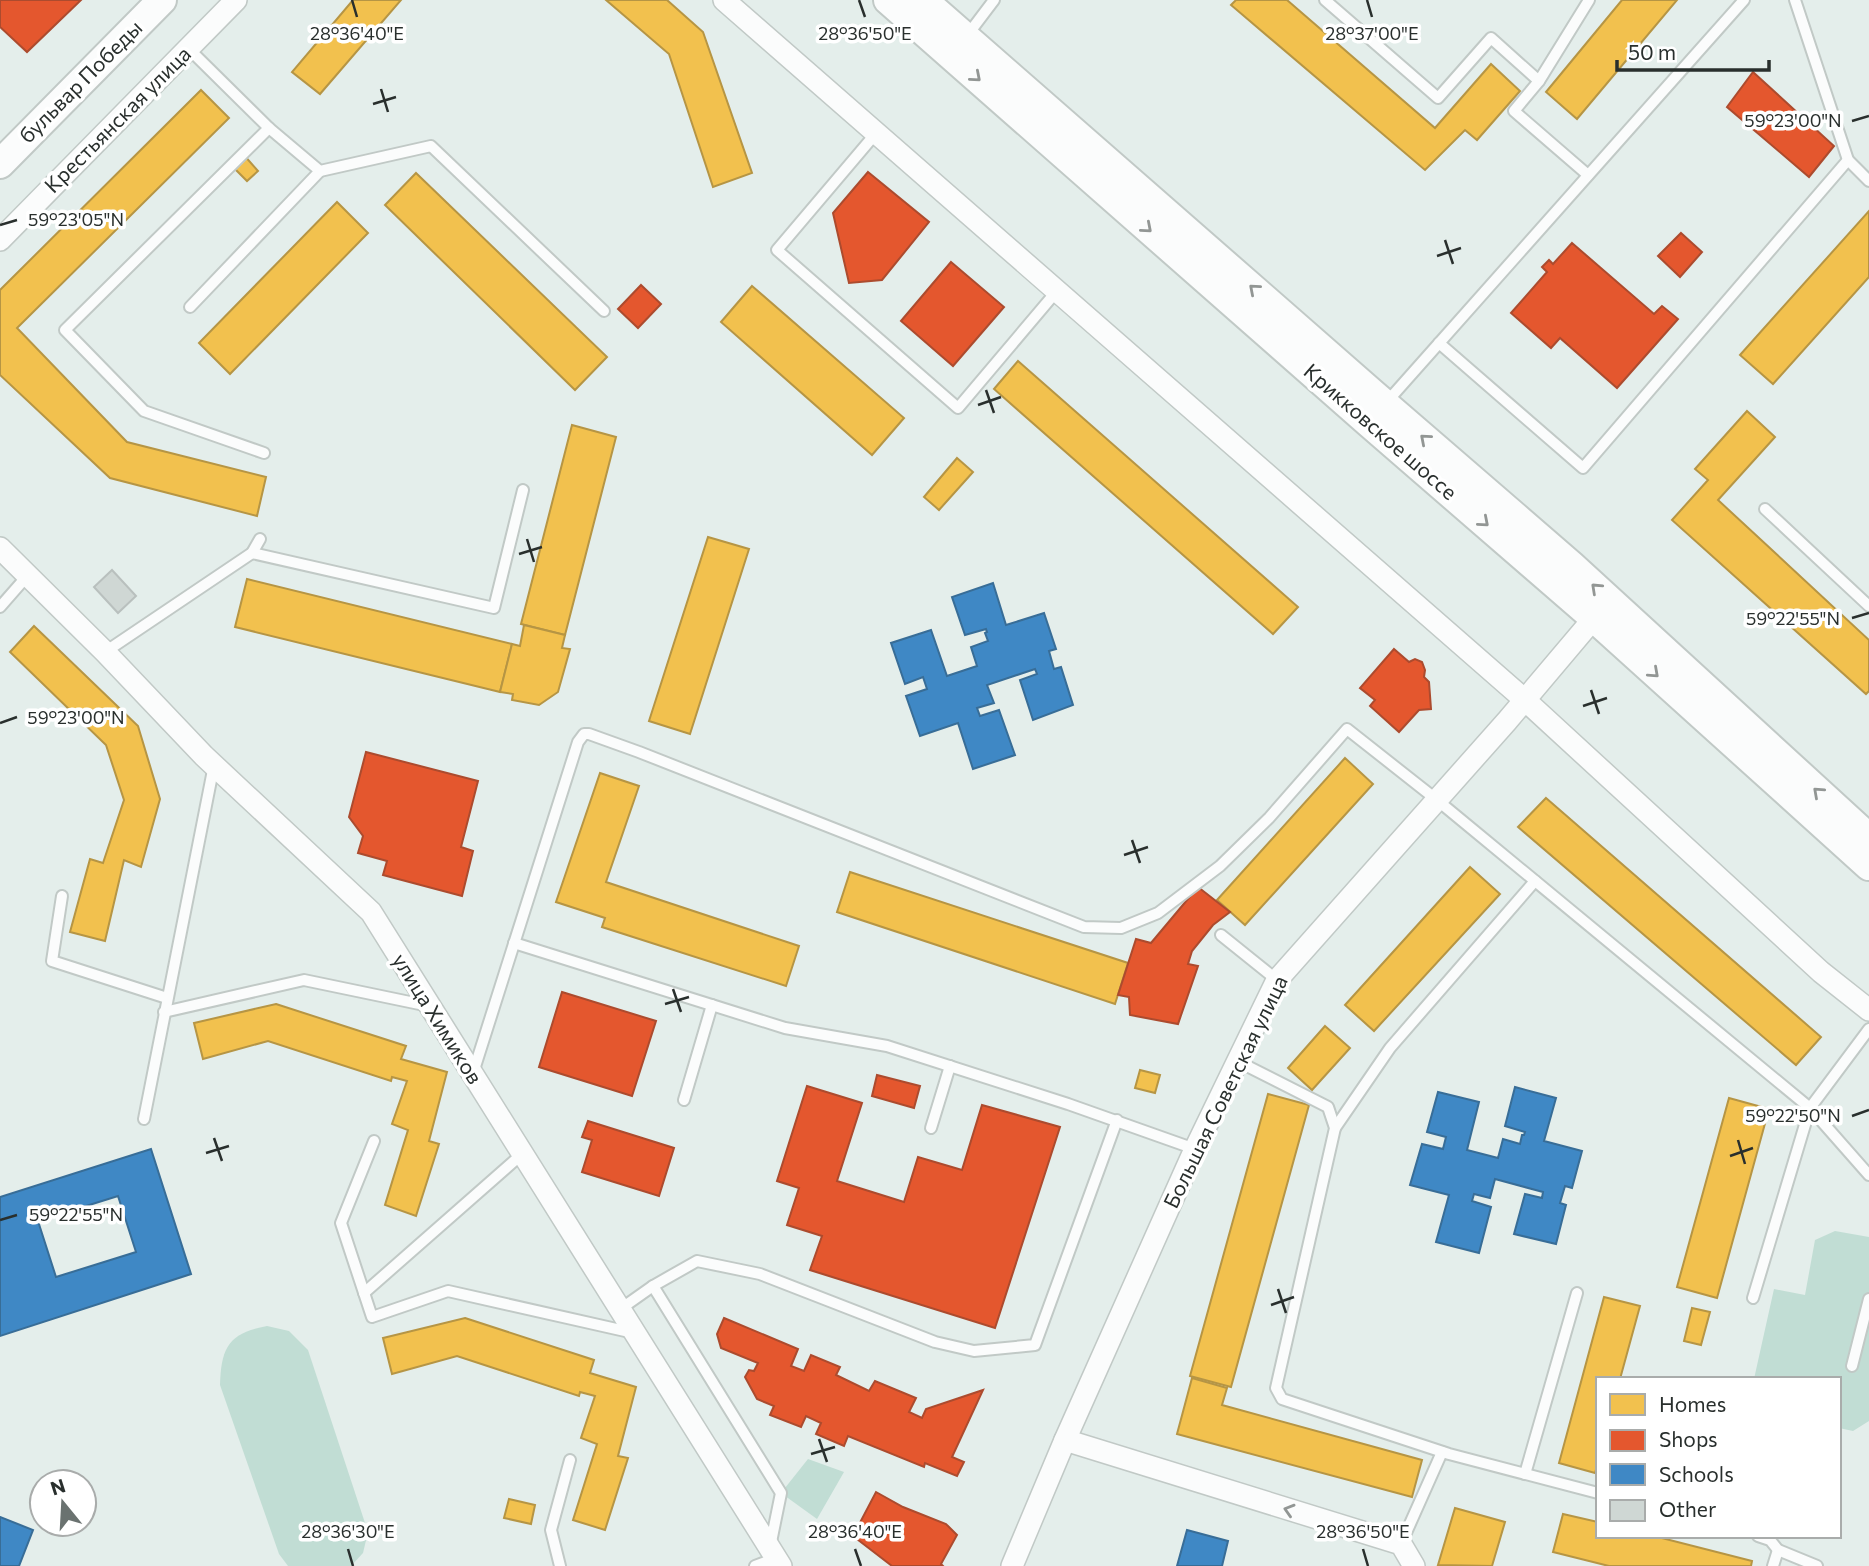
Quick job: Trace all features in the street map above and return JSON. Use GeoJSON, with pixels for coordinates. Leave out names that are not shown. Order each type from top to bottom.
{"type":"FeatureCollection","features":[{"type":"Feature","properties":{"kind":"main road","name":"бульвар Победы"},"geometry":{"type":"LineString","coordinates":[[0,164],[162,0]]}},
{"type":"Feature","properties":{"kind":"main road","name":"Крикковское шоссе"},"geometry":{"type":"LineString","coordinates":[[888,0],[959,46],[1377,414],[1594,618],[1868,856]]}},
{"type":"Feature","properties":{"kind":"main road"},"geometry":{"type":"LineString","coordinates":[[923,0],[959,46]]}},
{"type":"Feature","properties":{"kind":"main road"},"geometry":{"type":"LineString","coordinates":[[1377,414],[1571,565],[1868,856]]}},
{"type":"Feature","properties":{"kind":"street","name":"Крестьянская улица"},"geometry":{"type":"LineString","coordinates":[[0,240],[236,0]]}},
{"type":"Feature","properties":{"kind":"street"},"geometry":{"type":"LineString","coordinates":[[724,0],[1525,699],[1821,972],[1869,1010]]}},
{"type":"Feature","properties":{"kind":"street","name":"улица Химиков"},"geometry":{"type":"LineString","coordinates":[[0,548],[214,765],[371,912],[775,1558]]}},
{"type":"Feature","properties":{"kind":"street","name":"Большая Советская улица"},"geometry":{"type":"LineString","coordinates":[[1012,1566],[1065,1440],[1195,1149],[1277,980],[1594,618]]}},
{"type":"Feature","properties":{"kind":"street"},"geometry":{"type":"LineString","coordinates":[[1065,1440],[1401,1544],[1414,1566]]}},
{"type":"Feature","properties":{"kind":"lane"},"geometry":{"type":"LineString","coordinates":[[959,46],[994,0]]}},
{"type":"Feature","properties":{"kind":"lane"},"geometry":{"type":"LineString","coordinates":[[1325,0],[1438,98],[1491,38],[1539,81]]}},
{"type":"Feature","properties":{"kind":"lane"},"geometry":{"type":"LineString","coordinates":[[1588,175],[1514,111],[1539,81],[1589,0]]}},
{"type":"Feature","properties":{"kind":"lane"},"geometry":{"type":"LineString","coordinates":[[1377,414],[1744,0]]}},
{"type":"Feature","properties":{"kind":"lane"},"geometry":{"type":"LineString","coordinates":[[1795,0],[1847,160],[1869,181]]}},
{"type":"Feature","properties":{"kind":"lane"},"geometry":{"type":"LineString","coordinates":[[189,49],[270,128],[320,171]]}},
{"type":"Feature","properties":{"kind":"lane"},"geometry":{"type":"LineString","coordinates":[[264,453],[144,411],[65,330],[270,128]]}},
{"type":"Feature","properties":{"kind":"lane"},"geometry":{"type":"LineString","coordinates":[[877,132],[777,250],[958,408],[1056,292]]}},
{"type":"Feature","properties":{"kind":"lane"},"geometry":{"type":"LineString","coordinates":[[190,307],[320,171],[431,146],[604,311]]}},
{"type":"Feature","properties":{"kind":"lane"},"geometry":{"type":"LineString","coordinates":[[1439,343],[1583,468],[1847,160]]}},
{"type":"Feature","properties":{"kind":"lane"},"geometry":{"type":"LineString","coordinates":[[252,553],[494,608],[523,490]]}},
{"type":"Feature","properties":{"kind":"lane"},"geometry":{"type":"LineString","coordinates":[[1765,509],[1869,606]]}},
{"type":"Feature","properties":{"kind":"lane"},"geometry":{"type":"LineString","coordinates":[[105,652],[252,553],[260,539]]}},
{"type":"Feature","properties":{"kind":"lane"},"geometry":{"type":"LineString","coordinates":[[0,607],[27,575]]}},
{"type":"Feature","properties":{"kind":"lane"},"geometry":{"type":"LineString","coordinates":[[472,1076],[578,742],[584,734],[639,752],[1084,927],[1121,928],[1158,912],[1220,866],[1269,818],[1348,729],[1810,1108],[1869,1175]]}},
{"type":"Feature","properties":{"kind":"lane"},"geometry":{"type":"LineString","coordinates":[[144,1119],[214,765]]}},
{"type":"Feature","properties":{"kind":"lane"},"geometry":{"type":"LineString","coordinates":[[1335,1128],[1390,1048],[1535,880]]}},
{"type":"Feature","properties":{"kind":"lane"},"geometry":{"type":"LineString","coordinates":[[62,896],[52,961],[167,998]]}},
{"type":"Feature","properties":{"kind":"lane"},"geometry":{"type":"LineString","coordinates":[[1221,935],[1277,980]]}},
{"type":"Feature","properties":{"kind":"lane"},"geometry":{"type":"LineString","coordinates":[[514,943],[785,1028],[887,1046],[1117,1120],[1195,1149]]}},
{"type":"Feature","properties":{"kind":"lane"},"geometry":{"type":"LineString","coordinates":[[164,1012],[304,980],[429,1006]]}},
{"type":"Feature","properties":{"kind":"lane"},"geometry":{"type":"LineString","coordinates":[[684,1100],[712,1005]]}},
{"type":"Feature","properties":{"kind":"lane"},"geometry":{"type":"LineString","coordinates":[[1753,1298],[1810,1108],[1869,1029]]}},
{"type":"Feature","properties":{"kind":"lane"},"geometry":{"type":"LineString","coordinates":[[1237,1061],[1328,1107],[1333,1115],[1335,1128],[1276,1388],[1282,1399],[1442,1452],[1596,1492]]}},
{"type":"Feature","properties":{"kind":"lane"},"geometry":{"type":"LineString","coordinates":[[931,1128],[950,1066]]}},
{"type":"Feature","properties":{"kind":"lane"},"geometry":{"type":"LineString","coordinates":[[620,1310],[653,1286],[697,1261],[760,1274],[935,1342],[974,1351],[1035,1345],[1117,1120]]}},
{"type":"Feature","properties":{"kind":"lane"},"geometry":{"type":"LineString","coordinates":[[374,1141],[341,1223],[372,1317],[448,1291],[635,1334]]}},
{"type":"Feature","properties":{"kind":"lane"},"geometry":{"type":"LineString","coordinates":[[364,1293],[522,1154]]}},
{"type":"Feature","properties":{"kind":"lane"},"geometry":{"type":"LineString","coordinates":[[653,1286],[781,1493],[775,1558],[755,1566]]}},
{"type":"Feature","properties":{"kind":"lane"},"geometry":{"type":"LineString","coordinates":[[1525,1474],[1577,1293]]}},
{"type":"Feature","properties":{"kind":"lane"},"geometry":{"type":"LineString","coordinates":[[1852,1366],[1869,1299]]}},
{"type":"Feature","properties":{"kind":"lane"},"geometry":{"type":"LineString","coordinates":[[1401,1544],[1442,1452]]}},
{"type":"Feature","properties":{"kind":"lane"},"geometry":{"type":"LineString","coordinates":[[560,1566],[551,1530],[570,1460]]}},
{"type":"Feature","properties":{"kind":"lane"},"geometry":{"type":"LineString","coordinates":[[1766,1538],[1770,1539],[1778,1550],[1817,1566]]}},
{"type":"Feature","properties":{"kind":"lane"},"geometry":{"type":"LineString","coordinates":[[1773,1566],[1778,1550]]}},
{"type":"Feature","properties":{"kind":"green space"},"geometry":{"type":"Polygon","coordinates":[[[1835,1231],[1869,1237],[1869,1421],[1853,1431],[1841,1428],[1841,1377],[1754,1377],[1774,1289],[1805,1295],[1815,1240],[1835,1231]]]}},
{"type":"Feature","properties":{"kind":"green space"},"geometry":{"type":"Polygon","coordinates":[[[267,1326],[289,1331],[308,1350],[368,1532],[363,1553],[351,1566],[288,1566],[279,1554],[220,1385],[222,1361],[230,1344],[244,1333],[267,1326]]]}},
{"type":"Feature","properties":{"kind":"green space"},"geometry":{"type":"Polygon","coordinates":[[[808,1459],[844,1472],[817,1519],[781,1493],[808,1459]]]}},
{"type":"Feature","properties":{"kind":"building: Homes"},"geometry":{"type":"Polygon","coordinates":[[[353,0],[401,0],[320,94],[292,72],[353,0]]]}},
{"type":"Feature","properties":{"kind":"building: Homes"},"geometry":{"type":"Polygon","coordinates":[[[606,0],[667,0],[703,32],[752,173],[713,187],[669,54],[606,0]]]}},
{"type":"Feature","properties":{"kind":"building: Homes"},"geometry":{"type":"Polygon","coordinates":[[[1236,0],[1287,0],[1435,128],[1491,64],[1520,91],[1477,140],[1465,130],[1425,170],[1231,5],[1236,0]]]}},
{"type":"Feature","properties":{"kind":"building: Homes"},"geometry":{"type":"Polygon","coordinates":[[[1622,0],[1677,0],[1577,119],[1546,92],[1622,0]]]}},
{"type":"Feature","properties":{"kind":"building: Homes"},"geometry":{"type":"Polygon","coordinates":[[[201,90],[229,118],[17,328],[127,442],[266,477],[257,516],[110,478],[0,375],[0,290],[201,90]]]}},
{"type":"Feature","properties":{"kind":"building: Homes"},"geometry":{"type":"Polygon","coordinates":[[[243,154],[258,171],[247,181],[231,165],[243,154]]]}},
{"type":"Feature","properties":{"kind":"building: Homes"},"geometry":{"type":"Polygon","coordinates":[[[416,173],[607,357],[575,390],[385,205],[416,173]]]}},
{"type":"Feature","properties":{"kind":"building: Homes"},"geometry":{"type":"Polygon","coordinates":[[[337,202],[368,233],[230,374],[199,343],[337,202]]]}},
{"type":"Feature","properties":{"kind":"building: Homes"},"geometry":{"type":"Polygon","coordinates":[[[1869,211],[1869,277],[1773,384],[1740,355],[1869,211]]]}},
{"type":"Feature","properties":{"kind":"building: Homes"},"geometry":{"type":"Polygon","coordinates":[[[752,286],[904,418],[872,455],[721,322],[752,286]]]}},
{"type":"Feature","properties":{"kind":"building: Homes"},"geometry":{"type":"Polygon","coordinates":[[[1018,361],[1298,607],[1273,634],[994,389],[1018,361]]]}},
{"type":"Feature","properties":{"kind":"building: Homes"},"geometry":{"type":"Polygon","coordinates":[[[1747,411],[1775,437],[1718,500],[1869,640],[1869,691],[1866,694],[1672,520],[1708,480],[1695,469],[1747,411]]]}},
{"type":"Feature","properties":{"kind":"building: Homes"},"geometry":{"type":"Polygon","coordinates":[[[572,425],[616,437],[565,635],[521,624],[572,425]]]}},
{"type":"Feature","properties":{"kind":"building: Homes"},"geometry":{"type":"Polygon","coordinates":[[[957,458],[973,472],[939,510],[924,497],[957,458]]]}},
{"type":"Feature","properties":{"kind":"building: Homes"},"geometry":{"type":"Polygon","coordinates":[[[708,537],[749,549],[690,734],[649,721],[708,537]]]}},
{"type":"Feature","properties":{"kind":"building: Homes"},"geometry":{"type":"Polygon","coordinates":[[[247,579],[512,644],[500,692],[235,627],[247,579]]]}},
{"type":"Feature","properties":{"kind":"building: Homes"},"geometry":{"type":"Polygon","coordinates":[[[524,625],[565,635],[562,648],[570,649],[558,692],[539,705],[512,700],[513,694],[500,692],[512,644],[520,646],[524,625]]]}},
{"type":"Feature","properties":{"kind":"building: Homes"},"geometry":{"type":"Polygon","coordinates":[[[34,626],[138,726],[160,799],[141,867],[124,860],[105,941],[70,932],[90,859],[103,863],[124,800],[106,745],[10,652],[34,626]]]}},
{"type":"Feature","properties":{"kind":"building: Homes"},"geometry":{"type":"Polygon","coordinates":[[[1345,758],[1373,784],[1245,925],[1217,900],[1345,758]]]}},
{"type":"Feature","properties":{"kind":"building: Homes"},"geometry":{"type":"Polygon","coordinates":[[[600,773],[639,786],[606,882],[799,946],[786,986],[602,927],[605,918],[556,902],[600,773]]]}},
{"type":"Feature","properties":{"kind":"building: Homes"},"geometry":{"type":"Polygon","coordinates":[[[1546,798],[1821,1037],[1796,1065],[1518,827],[1546,798]]]}},
{"type":"Feature","properties":{"kind":"building: Homes"},"geometry":{"type":"Polygon","coordinates":[[[1470,867],[1500,894],[1374,1031],[1345,1005],[1470,867]]]}},
{"type":"Feature","properties":{"kind":"building: Homes"},"geometry":{"type":"Polygon","coordinates":[[[850,872],[1128,963],[1115,1004],[837,912],[850,872]]]}},
{"type":"Feature","properties":{"kind":"building: Homes"},"geometry":{"type":"Polygon","coordinates":[[[276,1004],[406,1046],[401,1059],[447,1072],[429,1141],[439,1144],[416,1216],[385,1205],[408,1130],[392,1124],[407,1081],[392,1077],[391,1081],[268,1041],[203,1059],[194,1023],[276,1004]]]}},
{"type":"Feature","properties":{"kind":"building: Homes"},"geometry":{"type":"Polygon","coordinates":[[[1325,1026],[1350,1048],[1312,1090],[1288,1068],[1325,1026]]]}},
{"type":"Feature","properties":{"kind":"building: Homes"},"geometry":{"type":"Polygon","coordinates":[[[1140,1070],[1160,1075],[1155,1093],[1135,1088],[1140,1070]]]}},
{"type":"Feature","properties":{"kind":"building: Homes"},"geometry":{"type":"Polygon","coordinates":[[[1268,1094],[1309,1105],[1231,1387],[1190,1376],[1268,1094]]]}},
{"type":"Feature","properties":{"kind":"building: Homes"},"geometry":{"type":"Polygon","coordinates":[[[1729,1098],[1769,1109],[1717,1298],[1677,1287],[1729,1098]]]}},
{"type":"Feature","properties":{"kind":"building: Homes"},"geometry":{"type":"Polygon","coordinates":[[[1604,1297],[1640,1306],[1621,1377],[1596,1377],[1595,1473],[1559,1463],[1604,1297]]]}},
{"type":"Feature","properties":{"kind":"building: Homes"},"geometry":{"type":"Polygon","coordinates":[[[1692,1308],[1710,1312],[1701,1345],[1684,1341],[1692,1308]]]}},
{"type":"Feature","properties":{"kind":"building: Homes"},"geometry":{"type":"Polygon","coordinates":[[[465,1318],[594,1360],[590,1373],[636,1387],[618,1456],[628,1458],[605,1530],[573,1520],[597,1444],[581,1438],[595,1396],[580,1392],[579,1396],[457,1356],[392,1374],[383,1338],[465,1318]]]}},
{"type":"Feature","properties":{"kind":"building: Homes"},"geometry":{"type":"Polygon","coordinates":[[[1192,1378],[1227,1388],[1222,1405],[1422,1460],[1412,1497],[1177,1434],[1192,1378]]]}},
{"type":"Feature","properties":{"kind":"building: Homes"},"geometry":{"type":"Polygon","coordinates":[[[509,1499],[535,1505],[531,1524],[504,1518],[509,1499]]]}},
{"type":"Feature","properties":{"kind":"building: Homes"},"geometry":{"type":"Polygon","coordinates":[[[1455,1508],[1505,1522],[1492,1566],[1438,1565],[1455,1508]]]}},
{"type":"Feature","properties":{"kind":"building: Homes"},"geometry":{"type":"Polygon","coordinates":[[[1563,1514],[1596,1522],[1596,1538],[1662,1538],[1752,1561],[1751,1566],[1609,1566],[1553,1552],[1563,1514]]]}},
{"type":"Feature","properties":{"kind":"building: Shops"},"geometry":{"type":"Polygon","coordinates":[[[0,0],[81,0],[27,52],[0,27],[0,0]]]}},
{"type":"Feature","properties":{"kind":"building: Shops"},"geometry":{"type":"Polygon","coordinates":[[[1753,72],[1834,146],[1809,177],[1727,107],[1753,72]]]}},
{"type":"Feature","properties":{"kind":"building: Shops"},"geometry":{"type":"Polygon","coordinates":[[[868,172],[929,222],[882,280],[849,283],[833,213],[868,172]]]}},
{"type":"Feature","properties":{"kind":"building: Shops"},"geometry":{"type":"Polygon","coordinates":[[[1681,233],[1702,252],[1680,277],[1658,256],[1681,233]]]}},
{"type":"Feature","properties":{"kind":"building: Shops"},"geometry":{"type":"Polygon","coordinates":[[[1572,243],[1654,314],[1662,306],[1678,319],[1617,388],[1560,338],[1551,348],[1511,313],[1547,272],[1542,267],[1549,260],[1553,264],[1572,243]]]}},
{"type":"Feature","properties":{"kind":"building: Shops"},"geometry":{"type":"Polygon","coordinates":[[[951,262],[1004,307],[953,366],[901,321],[951,262]]]}},
{"type":"Feature","properties":{"kind":"building: Shops"},"geometry":{"type":"Polygon","coordinates":[[[641,285],[661,304],[638,328],[618,309],[641,285]]]}},
{"type":"Feature","properties":{"kind":"building: Shops"},"geometry":{"type":"Polygon","coordinates":[[[1394,649],[1409,662],[1415,659],[1422,662],[1424,677],[1429,682],[1431,709],[1419,710],[1399,732],[1370,706],[1375,700],[1360,688],[1394,649]]]}},
{"type":"Feature","properties":{"kind":"building: Shops"},"geometry":{"type":"Polygon","coordinates":[[[366,752],[478,781],[461,847],[473,851],[462,896],[383,875],[387,861],[358,853],[363,836],[349,817],[366,752]]]}},
{"type":"Feature","properties":{"kind":"building: Shops"},"geometry":{"type":"Polygon","coordinates":[[[1198,887],[1230,912],[1213,925],[1192,951],[1188,964],[1198,966],[1178,1024],[1130,1015],[1129,997],[1118,995],[1136,939],[1151,943],[1198,887]]]}},
{"type":"Feature","properties":{"kind":"building: Shops"},"geometry":{"type":"Polygon","coordinates":[[[562,992],[656,1021],[632,1096],[539,1067],[562,992]]]}},
{"type":"Feature","properties":{"kind":"building: Shops"},"geometry":{"type":"Polygon","coordinates":[[[877,1075],[920,1086],[914,1108],[872,1096],[877,1075]]]}},
{"type":"Feature","properties":{"kind":"building: Shops"},"geometry":{"type":"Polygon","coordinates":[[[807,1086],[862,1103],[837,1181],[904,1202],[918,1157],[962,1170],[982,1105],[1060,1127],[995,1328],[810,1270],[822,1236],[787,1225],[799,1188],[777,1181],[807,1086]]]}},
{"type":"Feature","properties":{"kind":"building: Shops"},"geometry":{"type":"Polygon","coordinates":[[[588,1121],[674,1148],[659,1196],[582,1172],[592,1140],[582,1137],[588,1121]]]}},
{"type":"Feature","properties":{"kind":"building: Shops"},"geometry":{"type":"Polygon","coordinates":[[[724,1318],[798,1349],[791,1366],[804,1371],[811,1355],[840,1367],[836,1375],[869,1391],[875,1381],[916,1398],[909,1412],[922,1418],[926,1409],[983,1390],[952,1457],[964,1462],[957,1476],[925,1463],[924,1467],[848,1436],[844,1446],[816,1434],[821,1423],[806,1416],[801,1427],[770,1415],[774,1406],[757,1399],[745,1377],[749,1370],[754,1371],[758,1363],[721,1348],[717,1334],[724,1318]]]}},
{"type":"Feature","properties":{"kind":"building: Shops"},"geometry":{"type":"Polygon","coordinates":[[[876,1492],[903,1507],[946,1524],[957,1535],[941,1564],[943,1566],[892,1566],[853,1536],[876,1492]]]}},
{"type":"Feature","properties":{"kind":"building: Schools"},"geometry":{"type":"Polygon","coordinates":[[[993,583],[1006,625],[1044,613],[1056,649],[1049,651],[1054,669],[1061,667],[1073,705],[1033,720],[1020,680],[1037,674],[1035,669],[987,685],[994,703],[977,708],[980,716],[999,710],[1015,755],[973,769],[958,723],[920,736],[906,696],[927,689],[923,677],[905,684],[891,643],[931,630],[947,676],[977,666],[971,647],[988,641],[986,629],[965,635],[952,597],[993,583]]]}},
{"type":"Feature","properties":{"kind":"building: Schools"},"geometry":{"type":"Polygon","coordinates":[[[1515,1087],[1556,1098],[1544,1141],[1582,1151],[1572,1188],[1565,1186],[1560,1203],[1566,1205],[1556,1244],[1514,1234],[1525,1194],[1542,1198],[1543,1192],[1495,1179],[1490,1198],[1474,1194],[1472,1201],[1491,1207],[1479,1253],[1436,1242],[1449,1195],[1410,1185],[1422,1144],[1443,1149],[1446,1137],[1427,1132],[1438,1092],[1479,1102],[1467,1150],[1498,1158],[1503,1139],[1520,1144],[1525,1132],[1505,1126],[1515,1087]]]}},
{"type":"Feature","properties":{"kind":"building: Schools"},"geometry":{"type":"Polygon","coordinates":[[[151,1149],[191,1274],[0,1336],[0,1197],[151,1149]],[[118,1196],[38,1221],[56,1277],[136,1252],[118,1196]]]}},
{"type":"Feature","properties":{"kind":"building: Schools"},"geometry":{"type":"Polygon","coordinates":[[[0,1517],[28,1528],[30,1538],[19,1566],[0,1566],[0,1517]]]}},
{"type":"Feature","properties":{"kind":"building: Schools"},"geometry":{"type":"Polygon","coordinates":[[[1187,1530],[1228,1541],[1222,1566],[1177,1566],[1187,1530]]]}},
{"type":"Feature","properties":{"kind":"building: Other"},"geometry":{"type":"Polygon","coordinates":[[[112,570],[136,596],[118,613],[94,587],[112,570]]]}}]}
